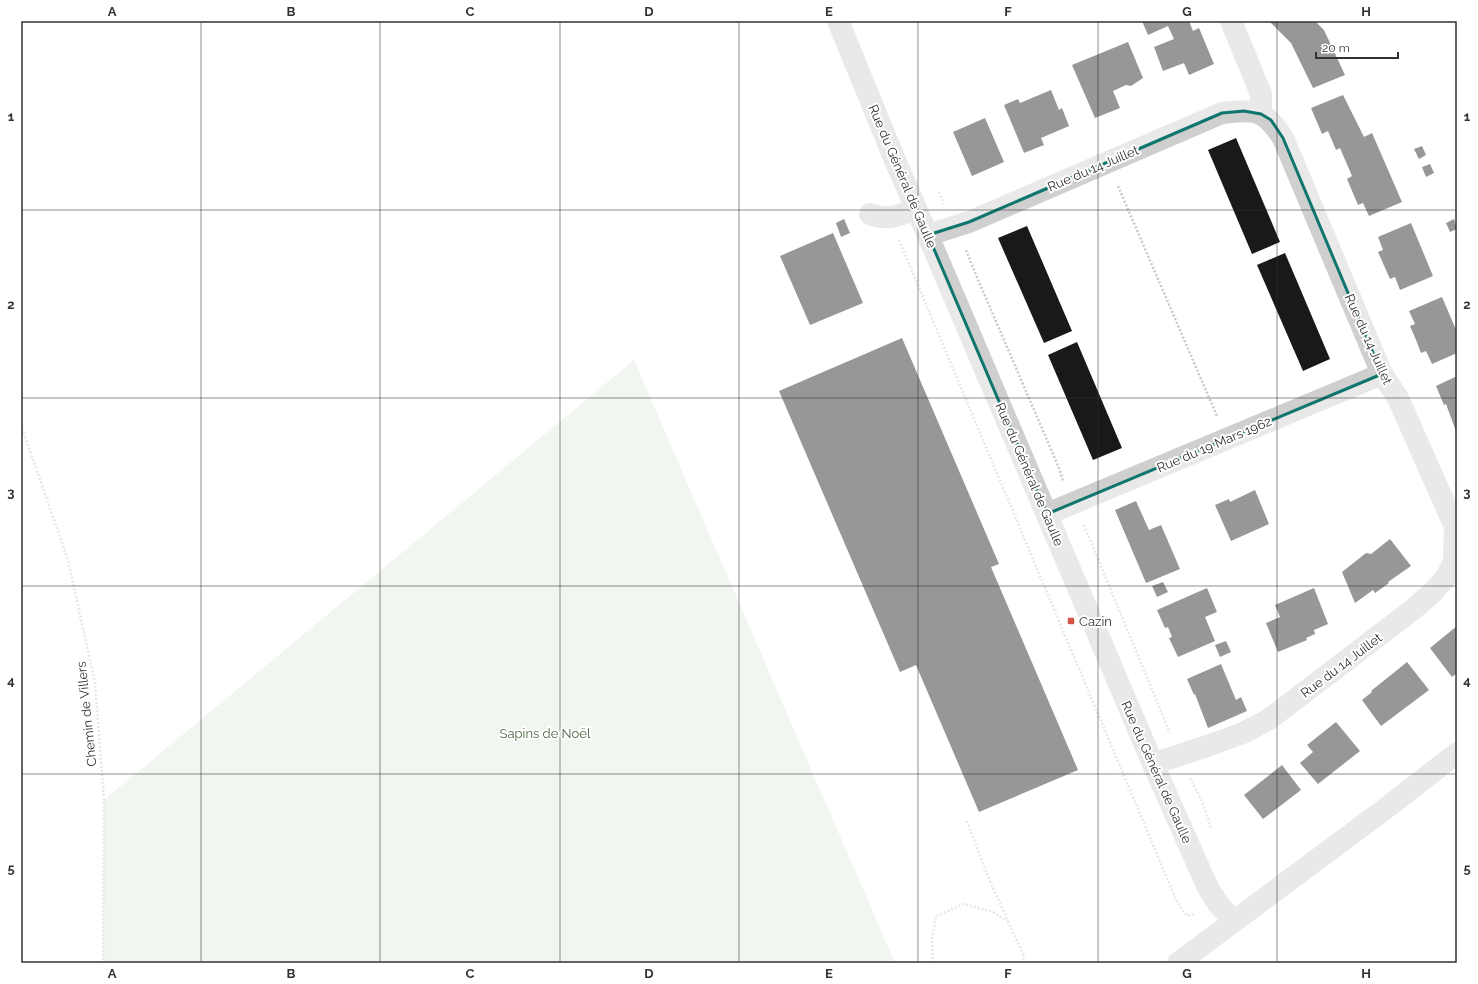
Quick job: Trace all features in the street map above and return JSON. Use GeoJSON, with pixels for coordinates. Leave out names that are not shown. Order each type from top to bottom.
{"type":"FeatureCollection","features":[{"type":"Feature","properties":{"kind":"street","name":"Rue du Général de Gaulle"},"geometry":{"type":"LineString","coordinates":[[838,21],[864,87],[1153,764],[1208,888],[1219,905],[1234,921]]}},
{"type":"Feature","properties":{"kind":"street"},"geometry":{"type":"LineString","coordinates":[[1231,21],[1261,94],[1261,114]]}},
{"type":"Feature","properties":{"kind":"street","name":"Rue du 14 Juillet"},"geometry":{"type":"LineString","coordinates":[[928,235],[969,222],[1222,113],[1244,111],[1261,114],[1271,120],[1283,138],[1382,374],[1398,398],[1455,526],[1454,561],[1447,576],[1431,594],[1412,611],[1268,720],[1243,733],[1181,756],[1153,764]]}},
{"type":"Feature","properties":{"kind":"street"},"geometry":{"type":"LineString","coordinates":[[870,214],[881,218],[892,217],[899,216],[916,208]]}},
{"type":"Feature","properties":{"kind":"street","name":"Rue du 19 Mars 1962"},"geometry":{"type":"LineString","coordinates":[[1047,514],[1382,374]]}},
{"type":"Feature","properties":{"kind":"street"},"geometry":{"type":"LineString","coordinates":[[1178,963],[1389,806],[1457,753]]}},
{"type":"Feature","properties":{"kind":"path"},"geometry":{"type":"LineString","coordinates":[[1108,161],[1227,438]]}},
{"type":"Feature","properties":{"kind":"path"},"geometry":{"type":"LineString","coordinates":[[938,191],[965,246],[979,283],[1059,468],[1065,487]]}},
{"type":"Feature","properties":{"kind":"path"},"geometry":{"type":"LineString","coordinates":[[892,217],[895,230],[970,412],[1003,484],[1177,902],[1187,916]]}},
{"type":"Feature","properties":{"kind":"path","name":"Chemin de Villers"},"geometry":{"type":"LineString","coordinates":[[21,425],[68,560],[95,683],[104,800],[103,963]]}},
{"type":"Feature","properties":{"kind":"path"},"geometry":{"type":"LineString","coordinates":[[1082,522],[1159,705],[1172,740],[1202,801],[1214,835]]}},
{"type":"Feature","properties":{"kind":"path"},"geometry":{"type":"LineString","coordinates":[[967,821],[989,879],[1023,954],[1024,963]]}},
{"type":"Feature","properties":{"kind":"path"},"geometry":{"type":"LineString","coordinates":[[933,963],[932,939],[936,916],[964,904],[993,912],[1009,922]]}},
{"type":"Feature","properties":{"kind":"highlighted area"},"geometry":{"type":"Polygon","coordinates":[[[1244,111],[1261,114],[1271,120],[1283,138],[1382,374],[1047,514],[928,235],[969,222],[1222,113],[1244,111]]]}},
{"type":"Feature","properties":{"kind":"green space","name":"Sapins de Noël"},"geometry":{"type":"Polygon","coordinates":[[[634,360],[895,963],[103,963],[104,800],[634,360]]]}},
{"type":"Feature","properties":{"kind":"building"},"geometry":{"type":"Polygon","coordinates":[[[1142,21],[1189,21],[1193,31],[1199,28],[1214,64],[1189,75],[1184,63],[1163,71],[1154,47],[1174,39],[1168,26],[1148,35],[1142,21]]]}},
{"type":"Feature","properties":{"kind":"building"},"geometry":{"type":"Polygon","coordinates":[[[1269,21],[1315,21],[1324,30],[1345,75],[1313,88],[1291,43],[1269,21]]]}},
{"type":"Feature","properties":{"kind":"building"},"geometry":{"type":"Polygon","coordinates":[[[1128,42],[1143,78],[1131,86],[1126,85],[1113,91],[1120,108],[1095,118],[1072,65],[1128,42]]]}},
{"type":"Feature","properties":{"kind":"building"},"geometry":{"type":"Polygon","coordinates":[[[1051,90],[1059,110],[1062,108],[1069,126],[1041,138],[1044,145],[1024,153],[1004,105],[1018,99],[1020,103],[1051,90]]]}},
{"type":"Feature","properties":{"kind":"building"},"geometry":{"type":"Polygon","coordinates":[[[1343,95],[1364,137],[1372,133],[1402,202],[1369,216],[1363,203],[1358,205],[1347,179],[1352,176],[1340,148],[1336,150],[1328,131],[1322,134],[1311,108],[1343,95]]]}},
{"type":"Feature","properties":{"kind":"building"},"geometry":{"type":"Polygon","coordinates":[[[985,118],[1004,162],[972,176],[953,132],[985,118]]]}},
{"type":"Feature","properties":{"kind":"building"},"geometry":{"type":"Polygon","coordinates":[[[1236,138],[1280,242],[1252,254],[1208,150],[1236,138]]]}},
{"type":"Feature","properties":{"kind":"building"},"geometry":{"type":"Polygon","coordinates":[[[1422,146],[1426,155],[1419,159],[1414,149],[1422,146]]]}},
{"type":"Feature","properties":{"kind":"building"},"geometry":{"type":"Polygon","coordinates":[[[1430,164],[1434,173],[1426,177],[1422,167],[1430,164]]]}},
{"type":"Feature","properties":{"kind":"building"},"geometry":{"type":"Polygon","coordinates":[[[844,219],[850,233],[841,237],[836,223],[844,219]]]}},
{"type":"Feature","properties":{"kind":"building"},"geometry":{"type":"Polygon","coordinates":[[[1454,219],[1457,229],[1450,232],[1446,223],[1454,219]]]}},
{"type":"Feature","properties":{"kind":"building"},"geometry":{"type":"Polygon","coordinates":[[[1411,223],[1433,276],[1400,290],[1395,277],[1390,279],[1378,252],[1383,250],[1378,237],[1411,223]]]}},
{"type":"Feature","properties":{"kind":"building"},"geometry":{"type":"Polygon","coordinates":[[[1027,226],[1072,331],[1044,343],[998,238],[1027,226]]]}},
{"type":"Feature","properties":{"kind":"building"},"geometry":{"type":"Polygon","coordinates":[[[833,233],[863,303],[810,325],[780,256],[833,233]]]}},
{"type":"Feature","properties":{"kind":"building"},"geometry":{"type":"Polygon","coordinates":[[[1285,253],[1330,359],[1303,371],[1257,265],[1285,253]]]}},
{"type":"Feature","properties":{"kind":"building"},"geometry":{"type":"Polygon","coordinates":[[[1442,297],[1457,332],[1457,353],[1432,364],[1426,351],[1421,353],[1410,326],[1415,324],[1409,311],[1442,297]]]}},
{"type":"Feature","properties":{"kind":"building"},"geometry":{"type":"Polygon","coordinates":[[[902,338],[999,564],[991,567],[1078,770],[979,812],[916,665],[900,672],[779,391],[902,338]]]}},
{"type":"Feature","properties":{"kind":"building"},"geometry":{"type":"Polygon","coordinates":[[[1077,342],[1122,448],[1093,460],[1048,355],[1077,342]]]}},
{"type":"Feature","properties":{"kind":"building"},"geometry":{"type":"Polygon","coordinates":[[[1457,376],[1457,434],[1446,404],[1444,405],[1436,386],[1457,376]]]}},
{"type":"Feature","properties":{"kind":"building"},"geometry":{"type":"Polygon","coordinates":[[[1255,490],[1269,524],[1231,541],[1215,505],[1229,499],[1230,502],[1255,490]]]}},
{"type":"Feature","properties":{"kind":"building"},"geometry":{"type":"Polygon","coordinates":[[[1136,501],[1149,530],[1161,525],[1180,569],[1146,583],[1115,510],[1136,501]]]}},
{"type":"Feature","properties":{"kind":"building"},"geometry":{"type":"Polygon","coordinates":[[[1390,539],[1411,566],[1375,593],[1373,590],[1355,603],[1342,572],[1366,553],[1371,554],[1390,539]]]}},
{"type":"Feature","properties":{"kind":"building"},"geometry":{"type":"Polygon","coordinates":[[[1163,582],[1168,592],[1157,597],[1152,586],[1163,582]]]}},
{"type":"Feature","properties":{"kind":"building"},"geometry":{"type":"Polygon","coordinates":[[[1207,588],[1217,612],[1205,617],[1215,641],[1178,657],[1169,638],[1172,637],[1168,627],[1165,628],[1157,610],[1207,588]]]}},
{"type":"Feature","properties":{"kind":"building"},"geometry":{"type":"Polygon","coordinates":[[[1314,588],[1328,624],[1314,630],[1315,634],[1306,638],[1307,640],[1278,652],[1266,623],[1280,617],[1275,605],[1314,588]]]}},
{"type":"Feature","properties":{"kind":"building"},"geometry":{"type":"Polygon","coordinates":[[[1457,626],[1457,673],[1452,677],[1430,648],[1457,626]]]}},
{"type":"Feature","properties":{"kind":"building"},"geometry":{"type":"Polygon","coordinates":[[[1226,641],[1231,652],[1220,657],[1215,645],[1226,641]]]}},
{"type":"Feature","properties":{"kind":"building"},"geometry":{"type":"Polygon","coordinates":[[[1407,662],[1429,690],[1381,726],[1362,700],[1407,662]]]}},
{"type":"Feature","properties":{"kind":"building"},"geometry":{"type":"Polygon","coordinates":[[[1221,664],[1236,700],[1241,697],[1247,711],[1208,728],[1195,694],[1194,695],[1187,679],[1221,664]]]}},
{"type":"Feature","properties":{"kind":"building"},"geometry":{"type":"Polygon","coordinates":[[[1336,722],[1360,751],[1318,784],[1300,763],[1313,752],[1307,745],[1336,722]]]}},
{"type":"Feature","properties":{"kind":"building"},"geometry":{"type":"Polygon","coordinates":[[[1282,765],[1301,790],[1263,819],[1244,795],[1282,765]]]}},
{"type":"Feature","properties":{"kind":"place","name":"Cazin"},"geometry":{"type":"Point","coordinates":[1071,621]}}]}
